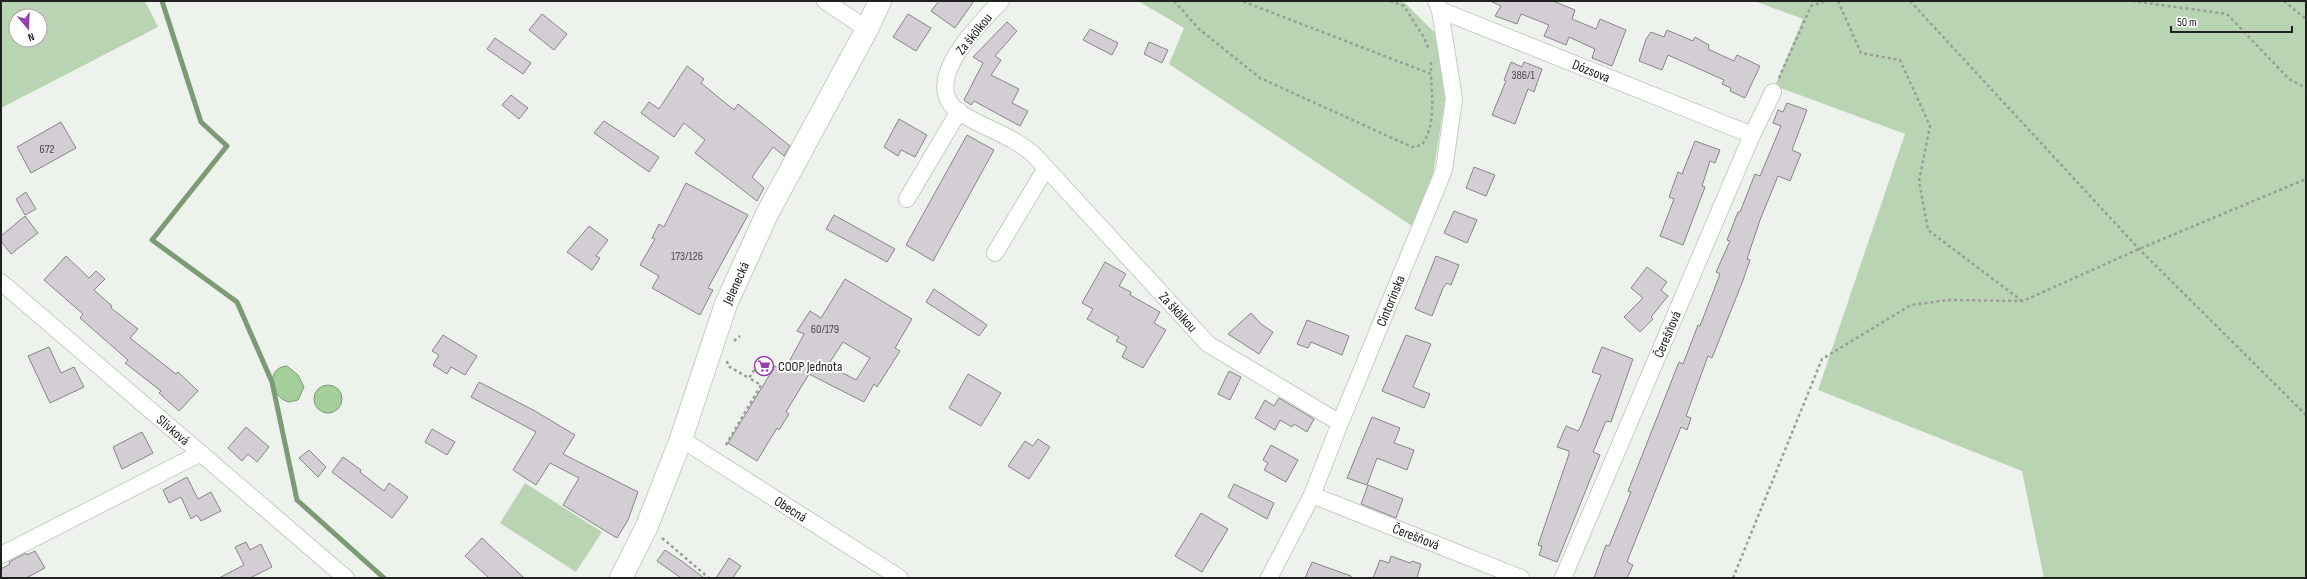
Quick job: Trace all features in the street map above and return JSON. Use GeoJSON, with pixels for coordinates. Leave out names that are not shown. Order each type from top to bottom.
{"type":"FeatureCollection","features":[{"type":"Feature","properties":{"kind":"street"},"geometry":{"type":"LineString","coordinates":[[825,1],[867,29]]}},
{"type":"Feature","properties":{"kind":"street","name":"Jelenecká"},"geometry":{"type":"LineString","coordinates":[[621,578],[648,526],[681,439],[726,304],[767,214],[867,29],[880,1]]}},
{"type":"Feature","properties":{"kind":"street","name":"Za škôlkou"},"geometry":{"type":"LineString","coordinates":[[1001,1],[959,49],[948,71],[945,88],[950,101],[959,111],[1025,146],[1208,344],[1340,423]]}},
{"type":"Feature","properties":{"kind":"street","name":"Dózsova"},"geometry":{"type":"LineString","coordinates":[[1438,6],[1752,135]]}},
{"type":"Feature","properties":{"kind":"street","name":"Cintorínska"},"geometry":{"type":"LineString","coordinates":[[1269,578],[1312,495],[1444,170],[1454,99],[1438,6]]}},
{"type":"Feature","properties":{"kind":"street","name":"Čerešňová"},"geometry":{"type":"LineString","coordinates":[[1562,578],[1752,135],[1773,92]]}},
{"type":"Feature","properties":{"kind":"street"},"geometry":{"type":"LineString","coordinates":[[907,199],[959,111]]}},
{"type":"Feature","properties":{"kind":"street"},"geometry":{"type":"LineString","coordinates":[[995,253],[1046,168]]}},
{"type":"Feature","properties":{"kind":"street","name":"Slivková"},"geometry":{"type":"LineString","coordinates":[[1,282],[346,578]]}},
{"type":"Feature","properties":{"kind":"street","name":"Obecná"},"geometry":{"type":"LineString","coordinates":[[681,439],[900,578]]}},
{"type":"Feature","properties":{"kind":"street"},"geometry":{"type":"LineString","coordinates":[[1,555],[201,453]]}},
{"type":"Feature","properties":{"kind":"street","name":"Čerešňová"},"geometry":{"type":"LineString","coordinates":[[1312,495],[1521,578]]}},
{"type":"Feature","properties":{"kind":"path"},"geometry":{"type":"LineString","coordinates":[[1174,1],[1199,29],[1260,78],[1412,146],[1422,145],[1426,138],[1432,117],[1430,60]]}},
{"type":"Feature","properties":{"kind":"path"},"geometry":{"type":"LineString","coordinates":[[1242,1],[1430,74],[1436,74]]}},
{"type":"Feature","properties":{"kind":"path"},"geometry":{"type":"LineString","coordinates":[[1390,1],[1404,6],[1423,36],[1431,53]]}},
{"type":"Feature","properties":{"kind":"path"},"geometry":{"type":"LineString","coordinates":[[1773,92],[1813,1]]}},
{"type":"Feature","properties":{"kind":"path"},"geometry":{"type":"LineString","coordinates":[[1811,6],[1826,1]]}},
{"type":"Feature","properties":{"kind":"path"},"geometry":{"type":"LineString","coordinates":[[1838,1],[1860,53],[1900,60],[1930,126],[1918,181],[1928,230],[2023,301]]}},
{"type":"Feature","properties":{"kind":"path"},"geometry":{"type":"LineString","coordinates":[[1910,1],[2139,249],[2306,415]]}},
{"type":"Feature","properties":{"kind":"path"},"geometry":{"type":"LineString","coordinates":[[2132,1],[2227,14],[2289,79],[2306,88]]}},
{"type":"Feature","properties":{"kind":"path"},"geometry":{"type":"LineString","coordinates":[[2284,1],[2306,19]]}},
{"type":"Feature","properties":{"kind":"path"},"geometry":{"type":"LineString","coordinates":[[1732,578],[1822,359],[1911,305],[1948,300],[2023,301],[2139,249],[2306,179]]}},
{"type":"Feature","properties":{"kind":"path"},"geometry":{"type":"LineString","coordinates":[[750,378],[762,358]]}},
{"type":"Feature","properties":{"kind":"path"},"geometry":{"type":"LineString","coordinates":[[726,445],[761,385],[728,366]]}},
{"type":"Feature","properties":{"kind":"path"},"geometry":{"type":"LineString","coordinates":[[648,526],[709,578]]}},
{"type":"Feature","properties":{"kind":"shaded area"},"geometry":{"type":"Polygon","coordinates":[[[1,1],[145,1],[158,27],[1,108],[1,1]]]}},
{"type":"Feature","properties":{"kind":"shaded area"},"geometry":{"type":"Polygon","coordinates":[[[1138,1],[1400,1],[1406,4],[1440,38],[1449,73],[1433,175],[1412,226],[1169,64],[1184,28],[1138,1]]]}},
{"type":"Feature","properties":{"kind":"shaded area"},"geometry":{"type":"Polygon","coordinates":[[[1754,1],[2306,1],[2306,578],[2044,578],[2022,471],[1818,390],[1905,134],[1775,86],[1803,19],[1754,1]]]}},
{"type":"Feature","properties":{"kind":"shaded area"},"geometry":{"type":"Polygon","coordinates":[[[287,366],[298,375],[304,387],[298,400],[289,402],[278,395],[274,389],[273,383],[275,372],[280,368],[287,366]]]}},
{"type":"Feature","properties":{"kind":"shaded area"},"geometry":{"type":"Polygon","coordinates":[[[328,385],[338,389],[342,399],[338,409],[328,413],[318,409],[314,399],[318,389],[328,385]]]}},
{"type":"Feature","properties":{"kind":"shaded area"},"geometry":{"type":"Polygon","coordinates":[[[525,483],[602,532],[576,572],[500,523],[525,483]]]}},
{"type":"Feature","properties":{"kind":"building"},"geometry":{"type":"Polygon","coordinates":[[[939,1],[974,1],[955,28],[931,11],[939,1]]]}},
{"type":"Feature","properties":{"kind":"building"},"geometry":{"type":"Polygon","coordinates":[[[1490,1],[1553,1],[1575,10],[1572,19],[1596,29],[1600,19],[1626,30],[1612,66],[1592,58],[1595,49],[1569,37],[1566,45],[1544,36],[1549,25],[1521,14],[1517,24],[1495,16],[1501,6],[1490,1]]]}},
{"type":"Feature","properties":{"kind":"building"},"geometry":{"type":"Polygon","coordinates":[[[542,14],[567,34],[554,50],[529,30],[542,14]]]}},
{"type":"Feature","properties":{"kind":"building"},"geometry":{"type":"Polygon","coordinates":[[[908,14],[931,28],[916,51],[893,37],[908,14]]]}},
{"type":"Feature","properties":{"kind":"building"},"geometry":{"type":"Polygon","coordinates":[[[1007,22],[1017,31],[995,56],[1001,60],[991,75],[1019,89],[1012,103],[1028,111],[1020,126],[974,101],[971,105],[964,100],[983,63],[973,57],[1007,22]]]}},
{"type":"Feature","properties":{"kind":"building"},"geometry":{"type":"Polygon","coordinates":[[[1090,29],[1118,43],[1112,55],[1083,40],[1090,29]]]}},
{"type":"Feature","properties":{"kind":"building"},"geometry":{"type":"Polygon","coordinates":[[[1667,30],[1693,41],[1695,37],[1709,45],[1708,49],[1734,61],[1737,55],[1760,66],[1745,98],[1730,91],[1731,88],[1722,84],[1724,80],[1668,55],[1662,70],[1639,61],[1646,39],[1651,32],[1664,37],[1667,30]]]}},
{"type":"Feature","properties":{"kind":"building"},"geometry":{"type":"Polygon","coordinates":[[[495,38],[531,63],[523,74],[487,49],[495,38]]]}},
{"type":"Feature","properties":{"kind":"building"},"geometry":{"type":"Polygon","coordinates":[[[1149,42],[1168,50],[1162,63],[1144,54],[1149,42]]]}},
{"type":"Feature","properties":{"kind":"building"},"geometry":{"type":"Polygon","coordinates":[[[1511,62],[1522,67],[1524,62],[1542,69],[1534,92],[1528,89],[1515,124],[1492,115],[1506,81],[1504,80],[1511,62]]]}},
{"type":"Feature","properties":{"kind":"building"},"geometry":{"type":"Polygon","coordinates":[[[687,66],[704,79],[701,83],[734,110],[738,104],[790,146],[784,156],[773,147],[752,177],[764,188],[757,201],[695,153],[705,140],[684,123],[674,137],[641,113],[649,102],[659,109],[687,66]]]}},
{"type":"Feature","properties":{"kind":"building"},"geometry":{"type":"Polygon","coordinates":[[[511,95],[528,108],[519,119],[502,105],[511,95]]]}},
{"type":"Feature","properties":{"kind":"building"},"geometry":{"type":"Polygon","coordinates":[[[1787,103],[1807,110],[1792,150],[1801,154],[1790,181],[1778,176],[1760,220],[1747,259],[1750,260],[1742,283],[1712,358],[1708,356],[1686,416],[1691,418],[1687,430],[1681,427],[1630,554],[1627,562],[1633,565],[1627,578],[1594,578],[1606,545],[1609,546],[1631,492],[1628,491],[1679,362],[1683,364],[1698,325],[1700,326],[1720,274],[1716,272],[1730,241],[1727,240],[1738,212],[1740,212],[1755,174],[1760,176],[1781,126],[1773,123],[1778,110],[1783,112],[1787,103]]]}},
{"type":"Feature","properties":{"kind":"building"},"geometry":{"type":"Polygon","coordinates":[[[899,119],[927,135],[915,157],[901,150],[898,156],[884,147],[899,119]]]}},
{"type":"Feature","properties":{"kind":"building"},"geometry":{"type":"Polygon","coordinates":[[[604,121],[659,157],[649,172],[594,133],[604,121]]]}},
{"type":"Feature","properties":{"kind":"building"},"geometry":{"type":"Polygon","coordinates":[[[61,122],[76,148],[31,173],[17,147],[61,122]]]}},
{"type":"Feature","properties":{"kind":"building"},"geometry":{"type":"Polygon","coordinates":[[[967,135],[994,150],[933,261],[906,245],[967,135]]]}},
{"type":"Feature","properties":{"kind":"building"},"geometry":{"type":"Polygon","coordinates":[[[1695,141],[1720,150],[1715,163],[1710,161],[1702,186],[1705,187],[1683,245],[1660,236],[1674,199],[1669,197],[1678,172],[1682,174],[1695,141]]]}},
{"type":"Feature","properties":{"kind":"building"},"geometry":{"type":"Polygon","coordinates":[[[1474,167],[1495,175],[1486,196],[1466,188],[1474,167]]]}},
{"type":"Feature","properties":{"kind":"building"},"geometry":{"type":"Polygon","coordinates":[[[686,183],[748,215],[708,288],[713,290],[700,315],[652,288],[659,276],[640,265],[655,239],[652,238],[659,224],[664,227],[686,183]]]}},
{"type":"Feature","properties":{"kind":"building"},"geometry":{"type":"Polygon","coordinates":[[[26,192],[36,209],[25,215],[16,199],[26,192]]]}},
{"type":"Feature","properties":{"kind":"building"},"geometry":{"type":"Polygon","coordinates":[[[1454,211],[1477,220],[1467,243],[1444,233],[1454,211]]]}},
{"type":"Feature","properties":{"kind":"building"},"geometry":{"type":"Polygon","coordinates":[[[834,215],[895,249],[887,262],[826,229],[834,215]]]}},
{"type":"Feature","properties":{"kind":"building"},"geometry":{"type":"Polygon","coordinates":[[[25,216],[38,233],[11,254],[1,241],[1,236],[25,216]]]}},
{"type":"Feature","properties":{"kind":"building"},"geometry":{"type":"Polygon","coordinates":[[[589,226],[608,240],[596,256],[600,258],[592,270],[567,252],[589,226]]]}},
{"type":"Feature","properties":{"kind":"building"},"geometry":{"type":"Polygon","coordinates":[[[66,256],[89,278],[96,271],[105,279],[94,290],[112,306],[111,308],[138,329],[130,338],[176,374],[178,372],[198,391],[179,411],[159,393],[161,391],[125,363],[128,360],[80,318],[83,314],[44,280],[66,256]]]}},
{"type":"Feature","properties":{"kind":"building"},"geometry":{"type":"Polygon","coordinates":[[[1436,256],[1459,265],[1451,285],[1447,283],[1443,288],[1432,316],[1415,309],[1436,256]]]}},
{"type":"Feature","properties":{"kind":"building"},"geometry":{"type":"Polygon","coordinates":[[[1105,262],[1126,274],[1119,286],[1131,292],[1130,295],[1160,312],[1154,323],[1166,330],[1143,368],[1122,357],[1127,347],[1116,341],[1119,337],[1087,319],[1093,309],[1082,303],[1105,262]]]}},
{"type":"Feature","properties":{"kind":"building"},"geometry":{"type":"Polygon","coordinates":[[[1647,267],[1667,282],[1661,290],[1668,296],[1651,317],[1653,319],[1640,332],[1624,317],[1643,298],[1631,288],[1647,267]]]}},
{"type":"Feature","properties":{"kind":"building"},"geometry":{"type":"Polygon","coordinates":[[[845,279],[912,319],[895,348],[900,351],[877,387],[874,384],[864,402],[809,374],[786,412],[789,414],[779,430],[777,428],[757,461],[728,443],[775,366],[784,371],[804,334],[797,331],[810,311],[821,318],[845,279]],[[843,342],[828,365],[856,380],[870,358],[843,342]]]}},
{"type":"Feature","properties":{"kind":"building"},"geometry":{"type":"Polygon","coordinates":[[[934,289],[987,325],[979,336],[926,302],[934,289]]]}},
{"type":"Feature","properties":{"kind":"building"},"geometry":{"type":"Polygon","coordinates":[[[1251,313],[1261,324],[1273,332],[1259,354],[1228,334],[1251,313]]]}},
{"type":"Feature","properties":{"kind":"building"},"geometry":{"type":"Polygon","coordinates":[[[1307,320],[1349,336],[1342,355],[1311,342],[1308,348],[1297,344],[1307,320]]]}},
{"type":"Feature","properties":{"kind":"building"},"geometry":{"type":"Polygon","coordinates":[[[443,335],[477,356],[465,375],[451,367],[447,374],[433,365],[439,355],[432,351],[443,335]]]}},
{"type":"Feature","properties":{"kind":"building"},"geometry":{"type":"Polygon","coordinates":[[[1406,335],[1431,344],[1413,387],[1430,394],[1424,408],[1382,391],[1406,335]]]}},
{"type":"Feature","properties":{"kind":"building"},"geometry":{"type":"Polygon","coordinates":[[[49,347],[61,373],[74,367],[84,387],[50,403],[28,356],[49,347]]]}},
{"type":"Feature","properties":{"kind":"building"},"geometry":{"type":"Polygon","coordinates":[[[1602,347],[1633,359],[1611,422],[1606,421],[1593,452],[1600,455],[1557,562],[1539,555],[1542,546],[1538,545],[1569,454],[1569,451],[1557,447],[1566,426],[1578,431],[1581,426],[1601,375],[1592,372],[1602,347]]]}},
{"type":"Feature","properties":{"kind":"building"},"geometry":{"type":"Polygon","coordinates":[[[1229,371],[1241,377],[1230,400],[1218,394],[1229,371]]]}},
{"type":"Feature","properties":{"kind":"building"},"geometry":{"type":"Polygon","coordinates":[[[968,374],[1001,393],[981,426],[949,408],[968,374]]]}},
{"type":"Feature","properties":{"kind":"building"},"geometry":{"type":"Polygon","coordinates":[[[479,382],[535,411],[575,435],[563,454],[638,492],[628,520],[617,538],[563,505],[579,478],[550,463],[536,485],[513,470],[536,432],[471,397],[479,382]]]}},
{"type":"Feature","properties":{"kind":"building"},"geometry":{"type":"Polygon","coordinates":[[[1279,398],[1314,419],[1307,432],[1294,424],[1292,427],[1280,420],[1275,430],[1255,418],[1265,400],[1274,406],[1279,398]]]}},
{"type":"Feature","properties":{"kind":"building"},"geometry":{"type":"Polygon","coordinates":[[[1372,417],[1400,428],[1394,443],[1414,450],[1407,470],[1377,458],[1367,485],[1347,478],[1372,417]]]}},
{"type":"Feature","properties":{"kind":"building"},"geometry":{"type":"Polygon","coordinates":[[[246,427],[269,447],[257,462],[248,454],[242,461],[228,448],[246,427]]]}},
{"type":"Feature","properties":{"kind":"building"},"geometry":{"type":"Polygon","coordinates":[[[432,429],[455,442],[447,455],[425,442],[432,429]]]}},
{"type":"Feature","properties":{"kind":"building"},"geometry":{"type":"Polygon","coordinates":[[[142,432],[153,453],[122,469],[113,447],[142,432]]]}},
{"type":"Feature","properties":{"kind":"building"},"geometry":{"type":"Polygon","coordinates":[[[1038,439],[1050,447],[1029,479],[1008,466],[1025,441],[1033,446],[1038,439]]]}},
{"type":"Feature","properties":{"kind":"building"},"geometry":{"type":"Polygon","coordinates":[[[1271,445],[1298,460],[1286,482],[1264,470],[1268,463],[1263,460],[1271,445]]]}},
{"type":"Feature","properties":{"kind":"building"},"geometry":{"type":"Polygon","coordinates":[[[309,450],[326,467],[318,477],[299,458],[309,450]]]}},
{"type":"Feature","properties":{"kind":"building"},"geometry":{"type":"Polygon","coordinates":[[[343,457],[361,470],[360,472],[384,491],[389,483],[408,497],[392,518],[332,472],[343,457]]]}},
{"type":"Feature","properties":{"kind":"building"},"geometry":{"type":"Polygon","coordinates":[[[187,477],[198,499],[211,492],[221,511],[201,521],[197,515],[191,519],[181,497],[169,503],[163,490],[187,477]]]}},
{"type":"Feature","properties":{"kind":"building"},"geometry":{"type":"Polygon","coordinates":[[[1234,484],[1274,503],[1267,519],[1228,497],[1234,484]]]}},
{"type":"Feature","properties":{"kind":"building"},"geometry":{"type":"Polygon","coordinates":[[[1368,485],[1403,499],[1396,518],[1361,504],[1368,485]]]}},
{"type":"Feature","properties":{"kind":"building"},"geometry":{"type":"Polygon","coordinates":[[[1201,513],[1228,529],[1202,572],[1175,556],[1201,513]]]}},
{"type":"Feature","properties":{"kind":"building"},"geometry":{"type":"Polygon","coordinates":[[[482,538],[524,578],[489,578],[465,556],[482,538]]]}},
{"type":"Feature","properties":{"kind":"building"},"geometry":{"type":"Polygon","coordinates":[[[246,542],[250,550],[261,544],[272,567],[250,578],[219,578],[244,565],[235,547],[246,542]]]}},
{"type":"Feature","properties":{"kind":"building"},"geometry":{"type":"Polygon","coordinates":[[[665,550],[704,578],[681,578],[657,561],[665,550]]]}},
{"type":"Feature","properties":{"kind":"building"},"geometry":{"type":"Polygon","coordinates":[[[35,551],[45,568],[26,578],[1,578],[1,569],[10,564],[9,562],[26,553],[27,555],[35,551]]]}},
{"type":"Feature","properties":{"kind":"building"},"geometry":{"type":"Polygon","coordinates":[[[1391,556],[1410,563],[1412,561],[1421,564],[1417,578],[1373,578],[1380,560],[1389,563],[1391,556]]]}},
{"type":"Feature","properties":{"kind":"building"},"geometry":{"type":"Polygon","coordinates":[[[729,558],[741,566],[733,578],[716,578],[729,558]]]}},
{"type":"Feature","properties":{"kind":"building"},"geometry":{"type":"Polygon","coordinates":[[[1312,562],[1351,576],[1351,578],[1305,578],[1312,562]]]}},
{"type":"Feature","properties":{"kind":"waterway"},"geometry":{"type":"LineString","coordinates":[[162,1],[201,122],[227,146],[152,240],[237,302],[272,382],[297,500],[384,578]]}},
{"type":"Feature","properties":{"kind":"place","name":"COOP Jednota"},"geometry":{"type":"Point","coordinates":[764,366]}}]}
